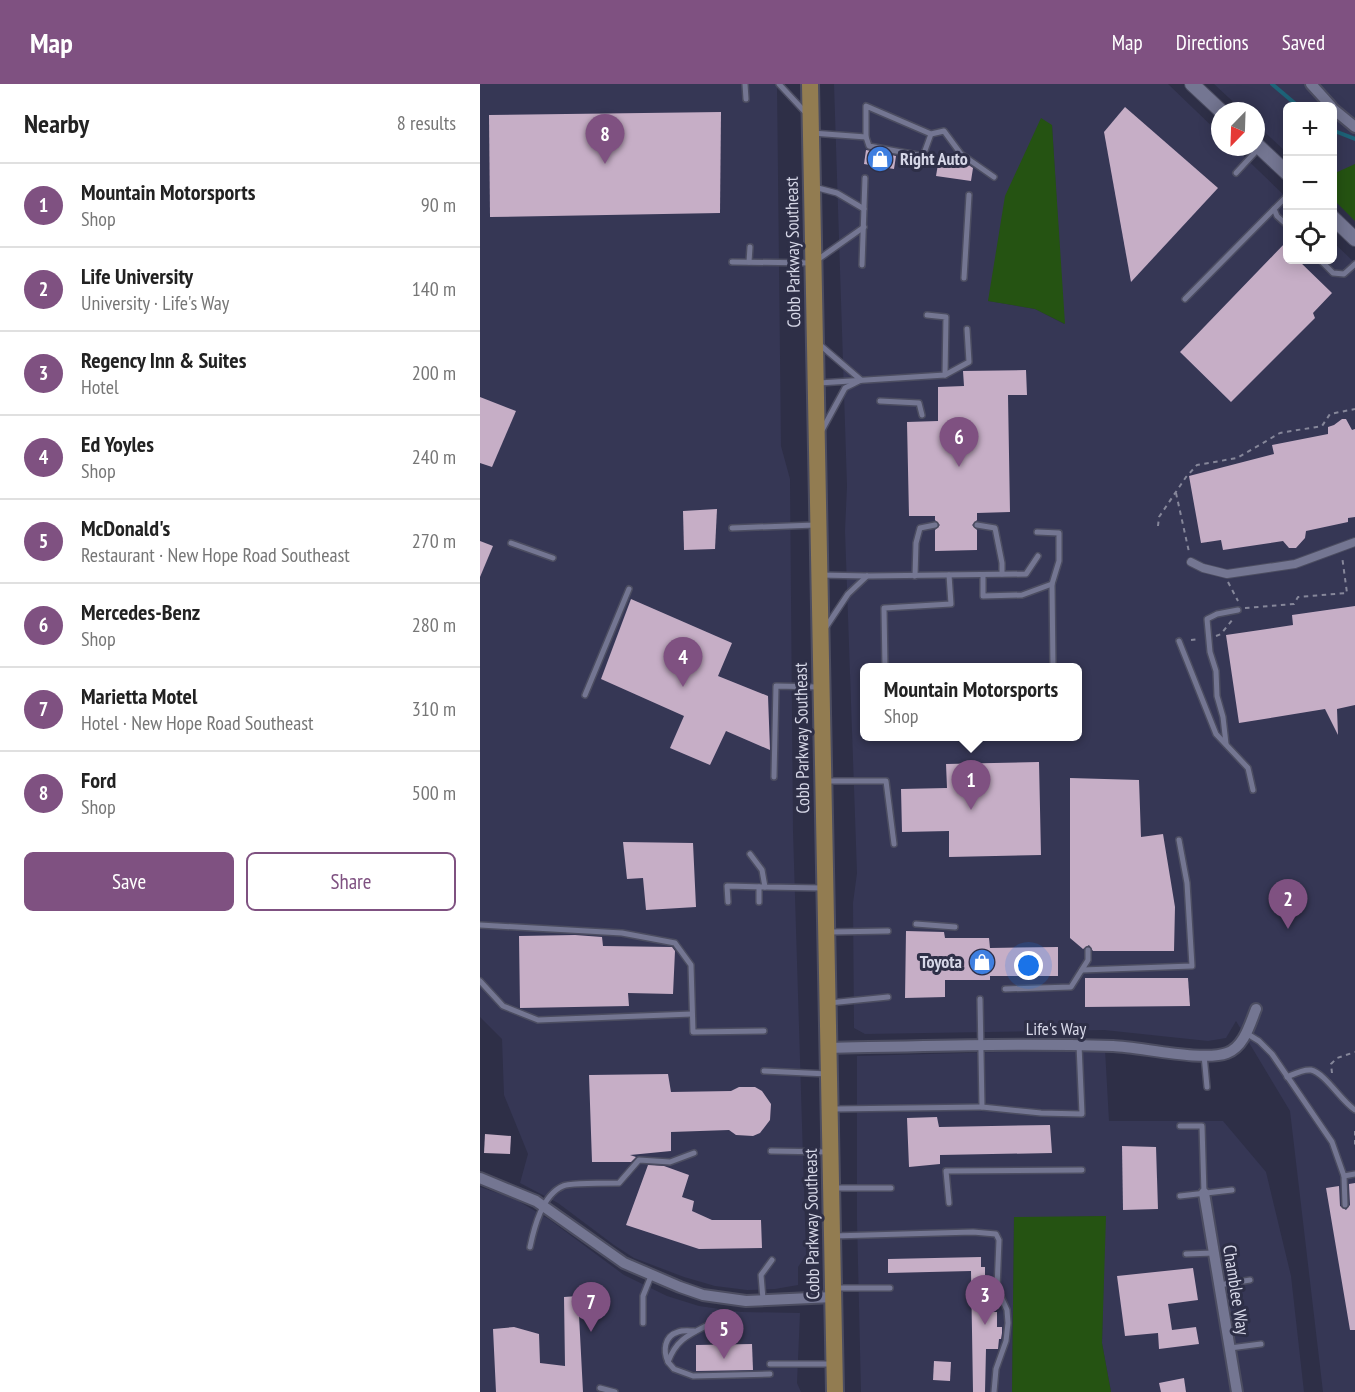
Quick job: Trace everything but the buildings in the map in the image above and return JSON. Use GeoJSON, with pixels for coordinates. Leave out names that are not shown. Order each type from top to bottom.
{"type":"FeatureCollection","features":[{"type":"Feature","properties":{"kind":"main road","name":"Cobb Parkway Southeast"},"geometry":{"type":"LineString","coordinates":[[810,84],[835,1392]]}},
{"type":"Feature","properties":{"kind":"street"},"geometry":{"type":"LineString","coordinates":[[1192,84],[1211,102]]}},
{"type":"Feature","properties":{"kind":"street"},"geometry":{"type":"LineString","coordinates":[[1311,84],[1327,102]]}},
{"type":"Feature","properties":{"kind":"street"},"geometry":{"type":"LineString","coordinates":[[1337,111],[1355,127]]}},
{"type":"Feature","properties":{"kind":"street"},"geometry":{"type":"LineString","coordinates":[[1265,153],[1283,170]]}},
{"type":"Feature","properties":{"kind":"street"},"geometry":{"type":"LineString","coordinates":[[1337,222],[1355,239]]}},
{"type":"Feature","properties":{"kind":"street"},"geometry":{"type":"LineString","coordinates":[[1191,562],[1203,568],[1227,574],[1295,564],[1355,542]]}},
{"type":"Feature","properties":{"kind":"street","name":"Life's Way"},"geometry":{"type":"LineString","coordinates":[[829,1048],[1079,1045],[1222,1055],[1238,1045],[1256,1009]]}},
{"type":"Feature","properties":{"kind":"street"},"geometry":{"type":"LineString","coordinates":[[480,1178],[536,1201],[608,1253],[651,1276],[703,1295],[763,1301],[833,1293]]}},
{"type":"Feature","properties":{"kind":"street","name":"Chamblee Way"},"geometry":{"type":"LineString","coordinates":[[1204,1193],[1237,1392]]}},
{"type":"Feature","properties":{"kind":"lane"},"geometry":{"type":"LineString","coordinates":[[745,84],[746,99]]}},
{"type":"Feature","properties":{"kind":"lane"},"geometry":{"type":"LineString","coordinates":[[779,84],[810,125],[866,137]]}},
{"type":"Feature","properties":{"kind":"lane"},"geometry":{"type":"LineString","coordinates":[[931,134],[923,156],[869,146],[866,137],[866,106],[931,134],[944,131],[961,154],[994,177]]}},
{"type":"Feature","properties":{"kind":"lane"},"geometry":{"type":"LineString","coordinates":[[1236,173],[1250,156]]}},
{"type":"Feature","properties":{"kind":"lane"},"geometry":{"type":"LineString","coordinates":[[862,265],[866,178]]}},
{"type":"Feature","properties":{"kind":"lane"},"geometry":{"type":"LineString","coordinates":[[811,186],[837,193],[864,209]]}},
{"type":"Feature","properties":{"kind":"lane"},"geometry":{"type":"LineString","coordinates":[[964,278],[969,195]]}},
{"type":"Feature","properties":{"kind":"lane"},"geometry":{"type":"LineString","coordinates":[[1185,299],[1283,199]]}},
{"type":"Feature","properties":{"kind":"lane"},"geometry":{"type":"LineString","coordinates":[[1274,209],[1283,222]]}},
{"type":"Feature","properties":{"kind":"lane"},"geometry":{"type":"LineString","coordinates":[[732,262],[813,263],[864,227]]}},
{"type":"Feature","properties":{"kind":"lane"},"geometry":{"type":"LineString","coordinates":[[749,262],[750,247]]}},
{"type":"Feature","properties":{"kind":"lane"},"geometry":{"type":"LineString","coordinates":[[1324,264],[1333,273],[1344,274],[1355,264]]}},
{"type":"Feature","properties":{"kind":"lane"},"geometry":{"type":"LineString","coordinates":[[927,315],[946,317],[945,375]]}},
{"type":"Feature","properties":{"kind":"lane"},"geometry":{"type":"LineString","coordinates":[[815,383],[945,375],[969,362],[967,329]]}},
{"type":"Feature","properties":{"kind":"lane"},"geometry":{"type":"LineString","coordinates":[[814,340],[861,380]]}},
{"type":"Feature","properties":{"kind":"lane"},"geometry":{"type":"LineString","coordinates":[[816,441],[845,388],[861,380]]}},
{"type":"Feature","properties":{"kind":"lane"},"geometry":{"type":"LineString","coordinates":[[880,401],[919,403],[922,415]]}},
{"type":"Feature","properties":{"kind":"lane"},"geometry":{"type":"LineString","coordinates":[[732,528],[817,525]]}},
{"type":"Feature","properties":{"kind":"lane"},"geometry":{"type":"LineString","coordinates":[[915,576],[916,543],[920,528],[935,525]]}},
{"type":"Feature","properties":{"kind":"lane"},"geometry":{"type":"LineString","coordinates":[[977,525],[995,528],[1002,574]]}},
{"type":"Feature","properties":{"kind":"lane"},"geometry":{"type":"LineString","coordinates":[[1037,532],[1059,533],[1059,561],[1052,584],[1053,663]]}},
{"type":"Feature","properties":{"kind":"lane"},"geometry":{"type":"LineString","coordinates":[[511,543],[553,558]]}},
{"type":"Feature","properties":{"kind":"lane"},"geometry":{"type":"LineString","coordinates":[[819,575],[915,576],[1026,573],[1038,556]]}},
{"type":"Feature","properties":{"kind":"lane"},"geometry":{"type":"LineString","coordinates":[[885,663],[884,608],[951,604],[950,575]]}},
{"type":"Feature","properties":{"kind":"lane"},"geometry":{"type":"LineString","coordinates":[[983,575],[983,596],[1022,595],[1052,584]]}},
{"type":"Feature","properties":{"kind":"lane"},"geometry":{"type":"LineString","coordinates":[[820,639],[848,594],[868,576]]}},
{"type":"Feature","properties":{"kind":"lane"},"geometry":{"type":"LineString","coordinates":[[585,695],[629,589]]}},
{"type":"Feature","properties":{"kind":"lane"},"geometry":{"type":"LineString","coordinates":[[1226,746],[1216,671],[1208,638],[1207,619],[1217,614],[1238,610]]}},
{"type":"Feature","properties":{"kind":"lane"},"geometry":{"type":"LineString","coordinates":[[1179,641],[1216,734],[1248,768],[1253,790]]}},
{"type":"Feature","properties":{"kind":"lane"},"geometry":{"type":"LineString","coordinates":[[774,777],[776,686],[821,687]]}},
{"type":"Feature","properties":{"kind":"lane"},"geometry":{"type":"LineString","coordinates":[[823,781],[885,782],[894,844]]}},
{"type":"Feature","properties":{"kind":"lane"},"geometry":{"type":"LineString","coordinates":[[1082,970],[1192,966],[1187,883],[1179,840]]}},
{"type":"Feature","properties":{"kind":"lane"},"geometry":{"type":"LineString","coordinates":[[750,854],[762,870],[759,902]]}},
{"type":"Feature","properties":{"kind":"lane"},"geometry":{"type":"LineString","coordinates":[[728,902],[727,886],[825,888]]}},
{"type":"Feature","properties":{"kind":"lane"},"geometry":{"type":"LineString","coordinates":[[916,924],[955,927]]}},
{"type":"Feature","properties":{"kind":"lane"},"geometry":{"type":"LineString","coordinates":[[480,926],[622,933],[675,943],[692,965],[693,1032],[764,1031]]}},
{"type":"Feature","properties":{"kind":"lane"},"geometry":{"type":"LineString","coordinates":[[826,932],[888,931]]}},
{"type":"Feature","properties":{"kind":"lane"},"geometry":{"type":"LineString","coordinates":[[1005,989],[1071,987],[1088,960],[1088,950]]}},
{"type":"Feature","properties":{"kind":"lane"},"geometry":{"type":"LineString","coordinates":[[480,981],[503,1006],[538,1020],[692,1014]]}},
{"type":"Feature","properties":{"kind":"lane"},"geometry":{"type":"LineString","coordinates":[[827,1003],[888,997]]}},
{"type":"Feature","properties":{"kind":"lane"},"geometry":{"type":"LineString","coordinates":[[980,999],[982,1107]]}},
{"type":"Feature","properties":{"kind":"lane"},"geometry":{"type":"LineString","coordinates":[[1246,1033],[1266,1048],[1332,1142],[1344,1176],[1345,1205]]}},
{"type":"Feature","properties":{"kind":"lane"},"geometry":{"type":"LineString","coordinates":[[829,1109],[982,1107],[1041,1113],[1082,1114],[1079,1045]]}},
{"type":"Feature","properties":{"kind":"lane"},"geometry":{"type":"LineString","coordinates":[[1204,1055],[1207,1087]]}},
{"type":"Feature","properties":{"kind":"lane"},"geometry":{"type":"LineString","coordinates":[[1287,1077],[1309,1070],[1318,1073],[1355,1110]]}},
{"type":"Feature","properties":{"kind":"lane"},"geometry":{"type":"LineString","coordinates":[[764,1071],[829,1074]]}},
{"type":"Feature","properties":{"kind":"lane"},"geometry":{"type":"LineString","coordinates":[[1180,1126],[1202,1126],[1204,1193]]}},
{"type":"Feature","properties":{"kind":"lane"},"geometry":{"type":"LineString","coordinates":[[771,1151],[830,1152]]}},
{"type":"Feature","properties":{"kind":"lane"},"geometry":{"type":"LineString","coordinates":[[530,1247],[534,1226],[543,1206],[563,1186],[619,1183],[639,1160],[670,1162],[694,1153]]}},
{"type":"Feature","properties":{"kind":"lane"},"geometry":{"type":"LineString","coordinates":[[949,1203],[946,1171],[1082,1170]]}},
{"type":"Feature","properties":{"kind":"lane"},"geometry":{"type":"LineString","coordinates":[[1344,1176],[1355,1174]]}},
{"type":"Feature","properties":{"kind":"lane"},"geometry":{"type":"LineString","coordinates":[[831,1188],[891,1188]]}},
{"type":"Feature","properties":{"kind":"lane"},"geometry":{"type":"LineString","coordinates":[[1180,1196],[1232,1190]]}},
{"type":"Feature","properties":{"kind":"lane"},"geometry":{"type":"LineString","coordinates":[[832,1236],[973,1232],[996,1234],[999,1240],[997,1288],[1008,1316],[1006,1341],[996,1369],[994,1392]]}},
{"type":"Feature","properties":{"kind":"lane"},"geometry":{"type":"LineString","coordinates":[[1186,1254],[1214,1253]]}},
{"type":"Feature","properties":{"kind":"lane"},"geometry":{"type":"LineString","coordinates":[[763,1301],[761,1275],[772,1260]]}},
{"type":"Feature","properties":{"kind":"lane"},"geometry":{"type":"LineString","coordinates":[[643,1323],[643,1296],[651,1276]]}},
{"type":"Feature","properties":{"kind":"lane"},"geometry":{"type":"LineString","coordinates":[[1219,1285],[1250,1280]]}},
{"type":"Feature","properties":{"kind":"lane"},"geometry":{"type":"LineString","coordinates":[[833,1293],[890,1288]]}},
{"type":"Feature","properties":{"kind":"lane"},"geometry":{"type":"LineString","coordinates":[[668,1362],[672,1351],[684,1337],[708,1325]]}},
{"type":"Feature","properties":{"kind":"lane"},"geometry":{"type":"LineString","coordinates":[[696,1331],[678,1332],[670,1337],[664,1353],[674,1369],[693,1376],[770,1374]]}},
{"type":"Feature","properties":{"kind":"lane"},"geometry":{"type":"LineString","coordinates":[[1229,1348],[1261,1344]]}},
{"type":"Feature","properties":{"kind":"lane"},"geometry":{"type":"LineString","coordinates":[[770,1364],[834,1364]]}},
{"type":"Feature","properties":{"kind":"lane"},"geometry":{"type":"LineString","coordinates":[[600,1388],[615,1392]]}},
{"type":"Feature","properties":{"kind":"path"},"geometry":{"type":"LineString","coordinates":[[1158,526],[1159,517],[1197,465],[1237,458],[1280,434],[1322,426],[1329,414],[1355,409]]}},
{"type":"Feature","properties":{"kind":"path"},"geometry":{"type":"LineString","coordinates":[[1176,493],[1191,562]]}},
{"type":"Feature","properties":{"kind":"path"},"geometry":{"type":"LineString","coordinates":[[1227,574],[1230,590],[1241,609],[1294,604],[1298,597],[1347,593],[1339,548]]}},
{"type":"Feature","properties":{"kind":"path"},"geometry":{"type":"LineString","coordinates":[[1208,638],[1221,634],[1238,610]]}},
{"type":"Feature","properties":{"kind":"path"},"geometry":{"type":"LineString","coordinates":[[1334,1076],[1330,1070],[1331,1064],[1337,1058],[1355,1052]]}},
{"type":"Feature","properties":{"kind":"path"},"geometry":{"type":"LineString","coordinates":[[1355,1131],[1355,1145]]}},
{"type":"Feature","properties":{"kind":"shaded area"},"geometry":{"type":"Polygon","coordinates":[[[480,84],[777,84],[781,446],[790,479],[793,831],[806,1255],[798,1267],[798,1285],[747,1290],[715,1286],[684,1277],[634,1258],[558,1203],[520,1183],[528,1154],[504,1095],[502,1039],[480,1017],[480,84]]]}},
{"type":"Feature","properties":{"kind":"shaded area"},"geometry":{"type":"Polygon","coordinates":[[[834,84],[1168,84],[1211,125],[1211,156],[1243,156],[1283,194],[1283,264],[1337,264],[1337,246],[1355,263],[1355,1392],[1323,1392],[1290,1111],[1236,1021],[1226,1038],[1208,1041],[1104,1030],[865,1034],[854,1028],[853,903],[857,873],[845,531],[847,486],[834,84]],[[1052,125],[988,301],[1035,309],[1064,324],[1052,125]]]}},
{"type":"Feature","properties":{"kind":"shaded area"},"geometry":{"type":"Polygon","coordinates":[[[1214,84],[1355,84],[1355,221],[1337,202],[1337,102],[1283,102],[1283,149],[1265,132],[1265,102],[1233,102],[1214,84]]]}},
{"type":"Feature","properties":{"kind":"shaded area"},"geometry":{"type":"Polygon","coordinates":[[[1105,1049],[1109,1121],[1223,1121],[1266,1172],[1291,1276],[1304,1392],[1111,1392],[1102,1343],[1105,1216],[1014,1218],[1012,1392],[861,1392],[857,1220],[857,1056],[1105,1049]]]}},
{"type":"Feature","properties":{"kind":"shaded area"},"geometry":{"type":"Polygon","coordinates":[[[480,1187],[515,1199],[550,1220],[624,1275],[667,1296],[699,1306],[741,1312],[800,1313],[797,1383],[801,1392],[480,1392],[480,1187]]]}},
{"type":"Feature","properties":{"kind":"green space"},"geometry":{"type":"Polygon","coordinates":[[[1041,118],[1052,125],[1065,324],[1035,309],[988,301],[1005,196],[1041,118]]]}},
{"type":"Feature","properties":{"kind":"green space"},"geometry":{"type":"Polygon","coordinates":[[[1355,164],[1355,221],[1337,203],[1337,172],[1355,164]]]}},
{"type":"Feature","properties":{"kind":"green space"},"geometry":{"type":"Polygon","coordinates":[[[1106,1216],[1102,1343],[1111,1392],[1012,1392],[1014,1217],[1106,1216]]]}},
{"type":"Feature","properties":{"kind":"waterway"},"geometry":{"type":"LineString","coordinates":[[1272,84],[1293,102]]}},
{"type":"Feature","properties":{"kind":"waterway"},"geometry":{"type":"LineString","coordinates":[[1337,132],[1355,139]]}},
{"type":"Feature","properties":{"kind":"place","name":"Right Auto"},"geometry":{"type":"Point","coordinates":[880,159]}},
{"type":"Feature","properties":{"kind":"place","name":"Ford"},"geometry":{"type":"Point","coordinates":[605,164]}},
{"type":"Feature","properties":{"kind":"place","name":"Mercedes-Benz"},"geometry":{"type":"Point","coordinates":[959,467]}},
{"type":"Feature","properties":{"kind":"place","name":"Ed Yoyles"},"geometry":{"type":"Point","coordinates":[683,687]}},
{"type":"Feature","properties":{"kind":"place","name":"Mountain Motorsports"},"geometry":{"type":"Point","coordinates":[971,810]}},
{"type":"Feature","properties":{"kind":"place","name":"Life University"},"geometry":{"type":"Point","coordinates":[1288,929]}},
{"type":"Feature","properties":{"kind":"place","name":"Toyota"},"geometry":{"type":"Point","coordinates":[982,962]}},
{"type":"Feature","properties":{"kind":"place","name":"Regency Inn & Suites"},"geometry":{"type":"Point","coordinates":[985,1325]}},
{"type":"Feature","properties":{"kind":"place","name":"Marietta Motel"},"geometry":{"type":"Point","coordinates":[591,1332]}},
{"type":"Feature","properties":{"kind":"place","name":"McDonald's"},"geometry":{"type":"Point","coordinates":[724,1359]}}]}
